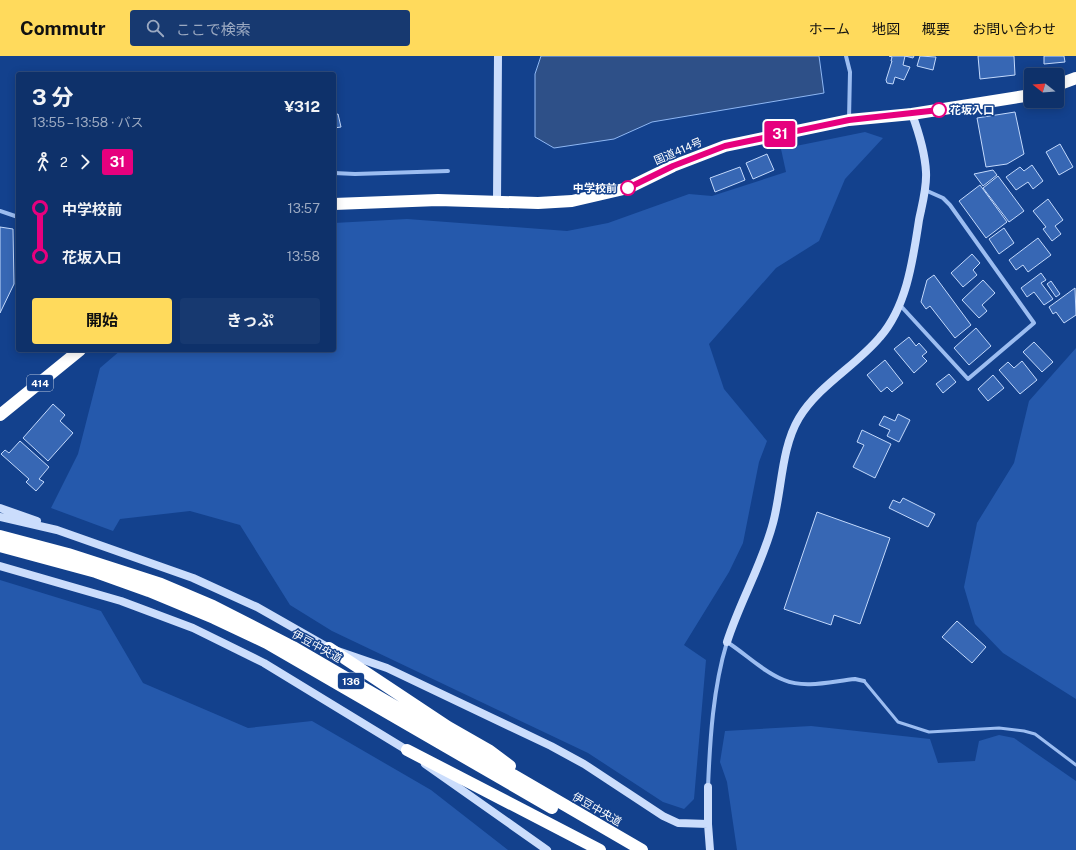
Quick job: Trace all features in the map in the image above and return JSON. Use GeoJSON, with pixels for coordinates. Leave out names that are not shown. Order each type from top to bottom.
{"type":"FeatureCollection","features":[{"type":"Feature","properties":{"kind":"highway"},"geometry":{"type":"LineString","coordinates":[[1064,82],[1076,78]]}},
{"type":"Feature","properties":{"kind":"highway","name":"国道414号"},"geometry":{"type":"LineString","coordinates":[[336,204],[438,200],[538,203],[572,201],[628,188],[673,166],[725,146],[849,120],[912,114],[1024,96]]}},
{"type":"Feature","properties":{"kind":"highway","name":"414"},"geometry":{"type":"LineString","coordinates":[[0,415],[78,352]]}},
{"type":"Feature","properties":{"kind":"highway","name":"伊豆中央道"},"geometry":{"type":"LineString","coordinates":[[0,536],[149,591],[214,618],[267,644],[625,850]]}},
{"type":"Feature","properties":{"kind":"highway","name":"伊豆中央道"},"geometry":{"type":"LineString","coordinates":[[0,546],[42,552],[161,584],[213,606],[294,648],[642,850]]}},
{"type":"Feature","properties":{"kind":"highway"},"geometry":{"type":"LineString","coordinates":[[328,648],[442,723],[490,751],[563,805]]}},
{"type":"Feature","properties":{"kind":"highway"},"geometry":{"type":"LineString","coordinates":[[407,750],[600,850]]}},
{"type":"Feature","properties":{"kind":"street"},"geometry":{"type":"LineString","coordinates":[[496,201],[498,56]]}},
{"type":"Feature","properties":{"kind":"street"},"geometry":{"type":"LineString","coordinates":[[846,56],[850,72],[849,120]]}},
{"type":"Feature","properties":{"kind":"street"},"geometry":{"type":"LineString","coordinates":[[710,850],[708,787],[712,726],[721,662],[733,625],[765,551],[774,522],[778,487],[788,448],[799,418],[809,404],[823,389],[880,337],[890,322],[907,280],[925,190],[926,174],[922,146],[912,114]]}},
{"type":"Feature","properties":{"kind":"street"},"geometry":{"type":"LineString","coordinates":[[336,173],[355,174],[448,171]]}},
{"type":"Feature","properties":{"kind":"street"},"geometry":{"type":"LineString","coordinates":[[898,304],[968,379],[1034,323],[950,205],[943,198],[925,190]]}},
{"type":"Feature","properties":{"kind":"street"},"geometry":{"type":"LineString","coordinates":[[0,211],[16,216]]}},
{"type":"Feature","properties":{"kind":"street"},"geometry":{"type":"LineString","coordinates":[[0,508],[57,530],[193,578],[257,607],[328,648],[387,668],[551,746],[584,764],[663,816],[678,823],[708,824]]}},
{"type":"Feature","properties":{"kind":"street"},"geometry":{"type":"LineString","coordinates":[[0,517],[57,530]]}},
{"type":"Feature","properties":{"kind":"street"},"geometry":{"type":"LineString","coordinates":[[0,561],[31,574]]}},
{"type":"Feature","properties":{"kind":"street"},"geometry":{"type":"LineString","coordinates":[[0,566],[121,601],[193,628],[264,663],[407,750],[443,778],[547,850]]}},
{"type":"Feature","properties":{"kind":"street"},"geometry":{"type":"LineString","coordinates":[[727,642],[770,673],[784,680],[799,684],[855,679],[864,681]]}},
{"type":"Feature","properties":{"kind":"lane"},"geometry":{"type":"LineString","coordinates":[[864,681],[898,722],[929,732],[999,728],[1024,730],[1034,734],[1076,765]]}},
{"type":"Feature","properties":{"kind":"shaded area"},"geometry":{"type":"Polygon","coordinates":[[[541,56],[819,56],[824,93],[652,122],[614,139],[554,148],[535,137],[535,74],[541,56]]]}},
{"type":"Feature","properties":{"kind":"shaded area"},"geometry":{"type":"Polygon","coordinates":[[[865,132],[883,138],[845,179],[819,241],[776,268],[709,344],[724,389],[767,441],[759,462],[743,543],[729,572],[684,645],[706,660],[694,799],[684,809],[663,802],[588,753],[332,631],[290,605],[240,525],[190,511],[120,519],[113,531],[51,508],[78,454],[100,368],[119,352],[336,352],[336,223],[407,219],[567,231],[608,223],[689,194],[712,196],[786,172],[781,149],[865,132]]]}},
{"type":"Feature","properties":{"kind":"shaded area"},"geometry":{"type":"Polygon","coordinates":[[[1076,348],[1076,699],[1003,653],[975,624],[964,587],[977,523],[1014,463],[1029,401],[1076,348]]]}},
{"type":"Feature","properties":{"kind":"shaded area"},"geometry":{"type":"Polygon","coordinates":[[[0,580],[101,611],[143,683],[248,728],[312,721],[431,790],[508,850],[0,850],[0,580]]]}},
{"type":"Feature","properties":{"kind":"shaded area"},"geometry":{"type":"Polygon","coordinates":[[[811,726],[930,739],[938,763],[975,761],[979,741],[999,735],[1014,738],[1076,781],[1076,850],[737,850],[727,782],[720,762],[725,731],[811,726]]]}},
{"type":"Feature","properties":{"kind":"building"},"geometry":{"type":"Polygon","coordinates":[[[889,56],[905,56],[903,65],[910,67],[904,80],[895,77],[893,84],[887,83],[886,80],[892,61],[892,57],[889,56]]]}},
{"type":"Feature","properties":{"kind":"building"},"geometry":{"type":"Polygon","coordinates":[[[920,56],[936,57],[933,70],[917,66],[920,56]]]}},
{"type":"Feature","properties":{"kind":"building"},"geometry":{"type":"Polygon","coordinates":[[[978,56],[1014,56],[1015,75],[980,79],[978,56]]]}},
{"type":"Feature","properties":{"kind":"building"},"geometry":{"type":"Polygon","coordinates":[[[1044,56],[1064,56],[1065,62],[1044,64],[1044,56]]]}},
{"type":"Feature","properties":{"kind":"building"},"geometry":{"type":"Polygon","coordinates":[[[1015,112],[1024,154],[1007,164],[986,167],[977,118],[1015,112]]]}},
{"type":"Feature","properties":{"kind":"building"},"geometry":{"type":"Polygon","coordinates":[[[336,114],[338,114],[341,127],[336,128],[336,114]]]}},
{"type":"Feature","properties":{"kind":"building"},"geometry":{"type":"Polygon","coordinates":[[[1060,144],[1073,167],[1059,175],[1046,152],[1060,144]]]}},
{"type":"Feature","properties":{"kind":"building"},"geometry":{"type":"Polygon","coordinates":[[[767,154],[774,170],[753,179],[746,163],[767,154]]]}},
{"type":"Feature","properties":{"kind":"building"},"geometry":{"type":"Polygon","coordinates":[[[1032,165],[1043,181],[1033,189],[1028,182],[1016,190],[1006,177],[1020,167],[1024,171],[1032,165]]]}},
{"type":"Feature","properties":{"kind":"building"},"geometry":{"type":"Polygon","coordinates":[[[740,167],[745,180],[715,192],[710,178],[740,167]]]}},
{"type":"Feature","properties":{"kind":"building"},"geometry":{"type":"Polygon","coordinates":[[[993,170],[997,175],[983,186],[974,174],[993,170]]]}},
{"type":"Feature","properties":{"kind":"building"},"geometry":{"type":"Polygon","coordinates":[[[998,176],[1024,211],[1009,222],[983,188],[998,176]]]}},
{"type":"Feature","properties":{"kind":"building"},"geometry":{"type":"Polygon","coordinates":[[[980,185],[1007,222],[986,238],[959,201],[980,185]]]}},
{"type":"Feature","properties":{"kind":"building"},"geometry":{"type":"Polygon","coordinates":[[[1048,199],[1063,220],[1055,226],[1061,234],[1052,241],[1043,229],[1046,227],[1033,211],[1048,199]]]}},
{"type":"Feature","properties":{"kind":"building"},"geometry":{"type":"Polygon","coordinates":[[[0,227],[13,229],[14,284],[0,313],[0,227]]]}},
{"type":"Feature","properties":{"kind":"building"},"geometry":{"type":"Polygon","coordinates":[[[1004,228],[1014,243],[999,254],[989,239],[1004,228]]]}},
{"type":"Feature","properties":{"kind":"building"},"geometry":{"type":"Polygon","coordinates":[[[1038,238],[1051,255],[1028,272],[1023,265],[1016,270],[1009,260],[1038,238]]]}},
{"type":"Feature","properties":{"kind":"building"},"geometry":{"type":"Polygon","coordinates":[[[972,254],[980,263],[973,270],[977,275],[963,287],[951,273],[972,254]]]}},
{"type":"Feature","properties":{"kind":"building"},"geometry":{"type":"Polygon","coordinates":[[[1041,273],[1046,280],[1041,283],[1053,299],[1044,305],[1034,292],[1027,297],[1021,288],[1041,273]]]}},
{"type":"Feature","properties":{"kind":"building"},"geometry":{"type":"Polygon","coordinates":[[[934,275],[971,325],[955,338],[930,306],[926,309],[921,302],[927,280],[934,275]]]}},
{"type":"Feature","properties":{"kind":"building"},"geometry":{"type":"Polygon","coordinates":[[[983,280],[995,293],[982,305],[987,311],[979,318],[962,300],[983,280]]]}},
{"type":"Feature","properties":{"kind":"building"},"geometry":{"type":"Polygon","coordinates":[[[1051,281],[1060,294],[1056,297],[1047,284],[1051,281]]]}},
{"type":"Feature","properties":{"kind":"building"},"geometry":{"type":"Polygon","coordinates":[[[1075,288],[1076,315],[1064,323],[1056,312],[1053,314],[1049,307],[1075,288]]]}},
{"type":"Feature","properties":{"kind":"building"},"geometry":{"type":"Polygon","coordinates":[[[976,328],[991,346],[969,365],[954,348],[976,328]]]}},
{"type":"Feature","properties":{"kind":"building"},"geometry":{"type":"Polygon","coordinates":[[[909,337],[916,346],[919,343],[927,352],[922,356],[927,361],[914,373],[894,349],[909,337]]]}},
{"type":"Feature","properties":{"kind":"building"},"geometry":{"type":"Polygon","coordinates":[[[1034,342],[1053,362],[1042,372],[1023,352],[1034,342]]]}},
{"type":"Feature","properties":{"kind":"building"},"geometry":{"type":"Polygon","coordinates":[[[885,360],[903,383],[892,392],[887,387],[881,392],[867,375],[885,360]]]}},
{"type":"Feature","properties":{"kind":"building"},"geometry":{"type":"Polygon","coordinates":[[[1022,361],[1037,380],[1020,394],[999,370],[1008,362],[1014,368],[1022,361]]]}},
{"type":"Feature","properties":{"kind":"building"},"geometry":{"type":"Polygon","coordinates":[[[949,374],[956,382],[943,393],[936,384],[949,374]]]}},
{"type":"Feature","properties":{"kind":"building"},"geometry":{"type":"Polygon","coordinates":[[[993,375],[1004,388],[988,401],[978,389],[993,375]]]}},
{"type":"Feature","properties":{"kind":"building"},"geometry":{"type":"Polygon","coordinates":[[[53,404],[65,415],[60,421],[73,433],[48,461],[23,438],[53,404]]]}},
{"type":"Feature","properties":{"kind":"building"},"geometry":{"type":"Polygon","coordinates":[[[898,414],[910,420],[899,442],[887,436],[890,430],[879,425],[884,416],[895,421],[898,414]]]}},
{"type":"Feature","properties":{"kind":"building"},"geometry":{"type":"Polygon","coordinates":[[[862,430],[891,444],[875,478],[853,467],[864,445],[857,442],[862,430]]]}},
{"type":"Feature","properties":{"kind":"building"},"geometry":{"type":"Polygon","coordinates":[[[20,441],[49,467],[39,479],[44,482],[36,491],[26,482],[29,479],[1,454],[5,450],[9,453],[20,441]]]}},
{"type":"Feature","properties":{"kind":"building"},"geometry":{"type":"Polygon","coordinates":[[[903,498],[935,514],[928,527],[889,508],[893,500],[900,503],[903,498]]]}},
{"type":"Feature","properties":{"kind":"building"},"geometry":{"type":"Polygon","coordinates":[[[817,512],[890,538],[860,624],[834,615],[831,625],[784,609],[817,512]]]}},
{"type":"Feature","properties":{"kind":"building"},"geometry":{"type":"Polygon","coordinates":[[[957,621],[986,647],[972,663],[942,637],[957,621]]]}},
{"type":"Feature","properties":{"kind":"bus line","name":"31"},"geometry":{"type":"LineString","coordinates":[[628,188],[673,166],[725,146],[775,134],[849,120],[939,110]]}},
{"type":"Feature","properties":{"kind":"place","name":"花坂入口"},"geometry":{"type":"Point","coordinates":[939,110]}},
{"type":"Feature","properties":{"kind":"place","name":"中学校前"},"geometry":{"type":"Point","coordinates":[628,188]}}]}
